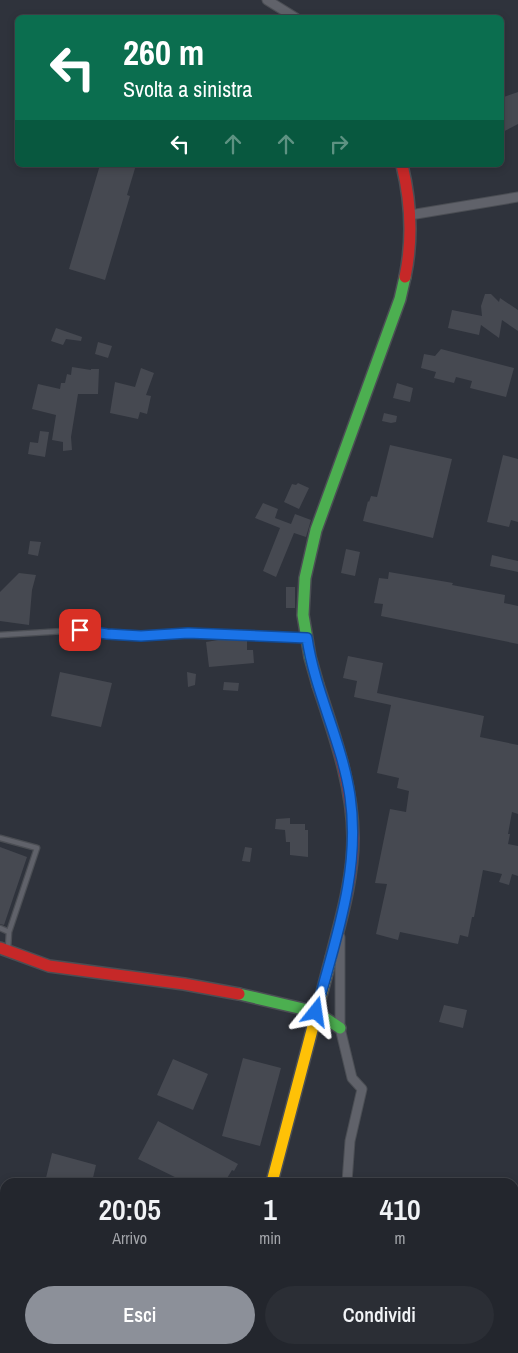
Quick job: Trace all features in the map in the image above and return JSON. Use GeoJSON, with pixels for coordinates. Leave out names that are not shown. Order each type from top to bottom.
{"type":"FeatureCollection","features":[{"type":"Feature","properties":{"kind":"street"},"geometry":{"type":"LineString","coordinates":[[267,0],[291,15]]}},
{"type":"Feature","properties":{"kind":"street"},"geometry":{"type":"LineString","coordinates":[[273,1178],[340,922],[350,878],[353,837],[350,795],[337,744],[310,657],[304,615],[305,578],[316,530],[400,299],[408,261],[410,216],[406,178],[403,167]]}},
{"type":"Feature","properties":{"kind":"street"},"geometry":{"type":"LineString","coordinates":[[410,216],[518,197]]}},
{"type":"Feature","properties":{"kind":"street"},"geometry":{"type":"LineString","coordinates":[[340,922],[340,1028],[352,1078],[362,1089],[350,1141],[347,1178]]}},
{"type":"Feature","properties":{"kind":"street"},"geometry":{"type":"LineString","coordinates":[[4,949],[49,966],[184,984],[234,993],[316,1012],[340,1028]]}},
{"type":"Feature","properties":{"kind":"lane"},"geometry":{"type":"LineString","coordinates":[[0,635],[80,630],[141,636],[188,633],[307,638]]}},
{"type":"Feature","properties":{"kind":"lane"},"geometry":{"type":"LineString","coordinates":[[0,838],[37,848],[4,949]]}},
{"type":"Feature","properties":{"kind":"lane"},"geometry":{"type":"LineString","coordinates":[[0,928],[9,932]]}},
{"type":"Feature","properties":{"kind":"building"},"geometry":{"type":"Polygon","coordinates":[[[518,92],[518,124],[504,131],[504,97],[518,92]]]}},
{"type":"Feature","properties":{"kind":"building"},"geometry":{"type":"Polygon","coordinates":[[[99,167],[135,167],[127,195],[130,196],[105,280],[69,269],[99,167]]]}},
{"type":"Feature","properties":{"kind":"building"},"geometry":{"type":"Polygon","coordinates":[[[485,294],[491,294],[499,302],[500,298],[518,310],[518,331],[502,320],[499,338],[481,325],[479,335],[448,328],[452,310],[482,316],[481,306],[485,294]]]}},
{"type":"Feature","properties":{"kind":"building"},"geometry":{"type":"Polygon","coordinates":[[[56,328],[82,337],[81,341],[66,339],[63,345],[51,341],[56,328]]]}},
{"type":"Feature","properties":{"kind":"building"},"geometry":{"type":"Polygon","coordinates":[[[98,342],[112,346],[108,358],[95,354],[98,342]]]}},
{"type":"Feature","properties":{"kind":"building"},"geometry":{"type":"Polygon","coordinates":[[[441,349],[514,368],[506,397],[470,388],[472,381],[456,377],[454,383],[434,378],[436,372],[421,368],[424,354],[435,356],[441,349]]]}},
{"type":"Feature","properties":{"kind":"building"},"geometry":{"type":"Polygon","coordinates":[[[72,367],[91,370],[99,369],[98,394],[78,394],[71,437],[72,450],[63,451],[63,442],[52,440],[56,415],[32,409],[38,384],[60,389],[61,383],[65,383],[67,374],[71,375],[72,367]]]}},
{"type":"Feature","properties":{"kind":"building"},"geometry":{"type":"Polygon","coordinates":[[[141,368],[154,373],[146,395],[151,396],[147,414],[140,412],[138,419],[110,413],[115,382],[135,387],[141,368]]]}},
{"type":"Feature","properties":{"kind":"building"},"geometry":{"type":"Polygon","coordinates":[[[397,383],[413,388],[410,402],[393,398],[397,383]]]}},
{"type":"Feature","properties":{"kind":"building"},"geometry":{"type":"Polygon","coordinates":[[[384,413],[397,416],[396,422],[382,421],[384,413]]]}},
{"type":"Feature","properties":{"kind":"building"},"geometry":{"type":"Polygon","coordinates":[[[40,431],[49,432],[45,457],[28,454],[30,442],[38,443],[40,431]]]}},
{"type":"Feature","properties":{"kind":"building"},"geometry":{"type":"Polygon","coordinates":[[[390,445],[452,459],[433,538],[363,521],[368,501],[371,496],[377,497],[390,445]]]}},
{"type":"Feature","properties":{"kind":"building"},"geometry":{"type":"Polygon","coordinates":[[[503,455],[518,459],[518,522],[511,520],[509,527],[487,522],[503,455]]]}},
{"type":"Feature","properties":{"kind":"building"},"geometry":{"type":"Polygon","coordinates":[[[298,483],[309,488],[299,509],[284,502],[292,484],[296,485],[298,483]]]}},
{"type":"Feature","properties":{"kind":"building"},"geometry":{"type":"Polygon","coordinates":[[[263,503],[278,509],[275,518],[291,524],[295,514],[311,520],[306,537],[294,533],[276,577],[263,571],[280,528],[255,518],[263,503]]]}},
{"type":"Feature","properties":{"kind":"building"},"geometry":{"type":"Polygon","coordinates":[[[30,541],[41,542],[38,556],[28,554],[30,541]]]}},
{"type":"Feature","properties":{"kind":"building"},"geometry":{"type":"Polygon","coordinates":[[[346,549],[360,552],[355,576],[341,573],[346,549]]]}},
{"type":"Feature","properties":{"kind":"building"},"geometry":{"type":"Polygon","coordinates":[[[492,555],[518,561],[518,572],[490,566],[492,555]]]}},
{"type":"Feature","properties":{"kind":"building"},"geometry":{"type":"Polygon","coordinates":[[[389,572],[453,583],[452,585],[505,595],[504,603],[518,606],[518,644],[381,616],[383,604],[374,603],[379,578],[388,579],[389,572]]]}},
{"type":"Feature","properties":{"kind":"building"},"geometry":{"type":"Polygon","coordinates":[[[19,573],[36,575],[32,590],[29,625],[0,621],[0,592],[19,573]]]}},
{"type":"Feature","properties":{"kind":"building"},"geometry":{"type":"Polygon","coordinates":[[[286,587],[295,587],[295,608],[286,608],[286,587]]]}},
{"type":"Feature","properties":{"kind":"building"},"geometry":{"type":"Polygon","coordinates":[[[224,639],[247,640],[247,650],[253,650],[254,663],[209,667],[206,642],[224,639]]]}},
{"type":"Feature","properties":{"kind":"building"},"geometry":{"type":"Polygon","coordinates":[[[348,656],[383,663],[377,693],[484,716],[480,737],[518,745],[518,814],[512,812],[508,844],[518,846],[518,876],[512,874],[509,885],[499,882],[502,874],[483,870],[468,937],[460,935],[458,944],[400,932],[398,940],[376,934],[387,884],[375,883],[390,809],[406,812],[409,791],[397,788],[399,778],[377,773],[391,705],[354,697],[357,681],[343,678],[348,656]]]}},
{"type":"Feature","properties":{"kind":"building"},"geometry":{"type":"Polygon","coordinates":[[[60,672],[112,683],[101,727],[51,716],[60,672]]]}},
{"type":"Feature","properties":{"kind":"building"},"geometry":{"type":"Polygon","coordinates":[[[187,672],[196,674],[195,685],[188,687],[187,672]]]}},
{"type":"Feature","properties":{"kind":"building"},"geometry":{"type":"Polygon","coordinates":[[[224,682],[239,683],[238,691],[223,690],[224,682]]]}},
{"type":"Feature","properties":{"kind":"building"},"geometry":{"type":"Polygon","coordinates":[[[290,818],[290,824],[305,824],[305,830],[308,830],[308,857],[290,855],[290,842],[286,842],[285,830],[275,829],[276,819],[290,818]]]}},
{"type":"Feature","properties":{"kind":"building"},"geometry":{"type":"Polygon","coordinates":[[[0,847],[27,857],[4,925],[0,924],[0,847]]]}},
{"type":"Feature","properties":{"kind":"building"},"geometry":{"type":"Polygon","coordinates":[[[245,847],[252,848],[250,862],[242,861],[245,847]]]}},
{"type":"Feature","properties":{"kind":"building"},"geometry":{"type":"Polygon","coordinates":[[[444,1005],[467,1010],[463,1028],[439,1022],[444,1005]]]}},
{"type":"Feature","properties":{"kind":"building"},"geometry":{"type":"Polygon","coordinates":[[[243,1058],[281,1068],[260,1146],[222,1136],[243,1058]]]}},
{"type":"Feature","properties":{"kind":"building"},"geometry":{"type":"Polygon","coordinates":[[[173,1059],[208,1074],[193,1110],[157,1095],[173,1059]]]}},
{"type":"Feature","properties":{"kind":"building"},"geometry":{"type":"Polygon","coordinates":[[[158,1121],[238,1164],[227,1178],[177,1178],[138,1159],[158,1121]]]}},
{"type":"Feature","properties":{"kind":"building"},"geometry":{"type":"Polygon","coordinates":[[[52,1153],[96,1165],[93,1178],[46,1178],[52,1153]]]}},
{"type":"Feature","properties":{"kind":"traffic: fast"},"geometry":{"type":"LineString","coordinates":[[318,685],[310,657],[303,615],[305,578],[316,530],[400,299],[405,277]]}},
{"type":"Feature","properties":{"kind":"traffic: fast"},"geometry":{"type":"LineString","coordinates":[[239,994],[316,1012],[340,1028]]}},
{"type":"Feature","properties":{"kind":"traffic: slow"},"geometry":{"type":"LineString","coordinates":[[273,1178],[331,958]]}},
{"type":"Feature","properties":{"kind":"traffic: jam"},"geometry":{"type":"LineString","coordinates":[[402,167],[410,221],[408,263],[405,277]]}},
{"type":"Feature","properties":{"kind":"traffic: jam"},"geometry":{"type":"LineString","coordinates":[[318,685],[342,760],[350,799],[353,838],[349,884],[331,958]]}},
{"type":"Feature","properties":{"kind":"traffic: jam"},"geometry":{"type":"LineString","coordinates":[[0,948],[49,966],[184,984],[239,994]]}},
{"type":"Feature","properties":{"kind":"route"},"geometry":{"type":"LineString","coordinates":[[80,630],[141,636],[188,633],[307,638],[310,657],[337,744],[350,795],[353,837],[350,878],[316,1012]]}}]}
